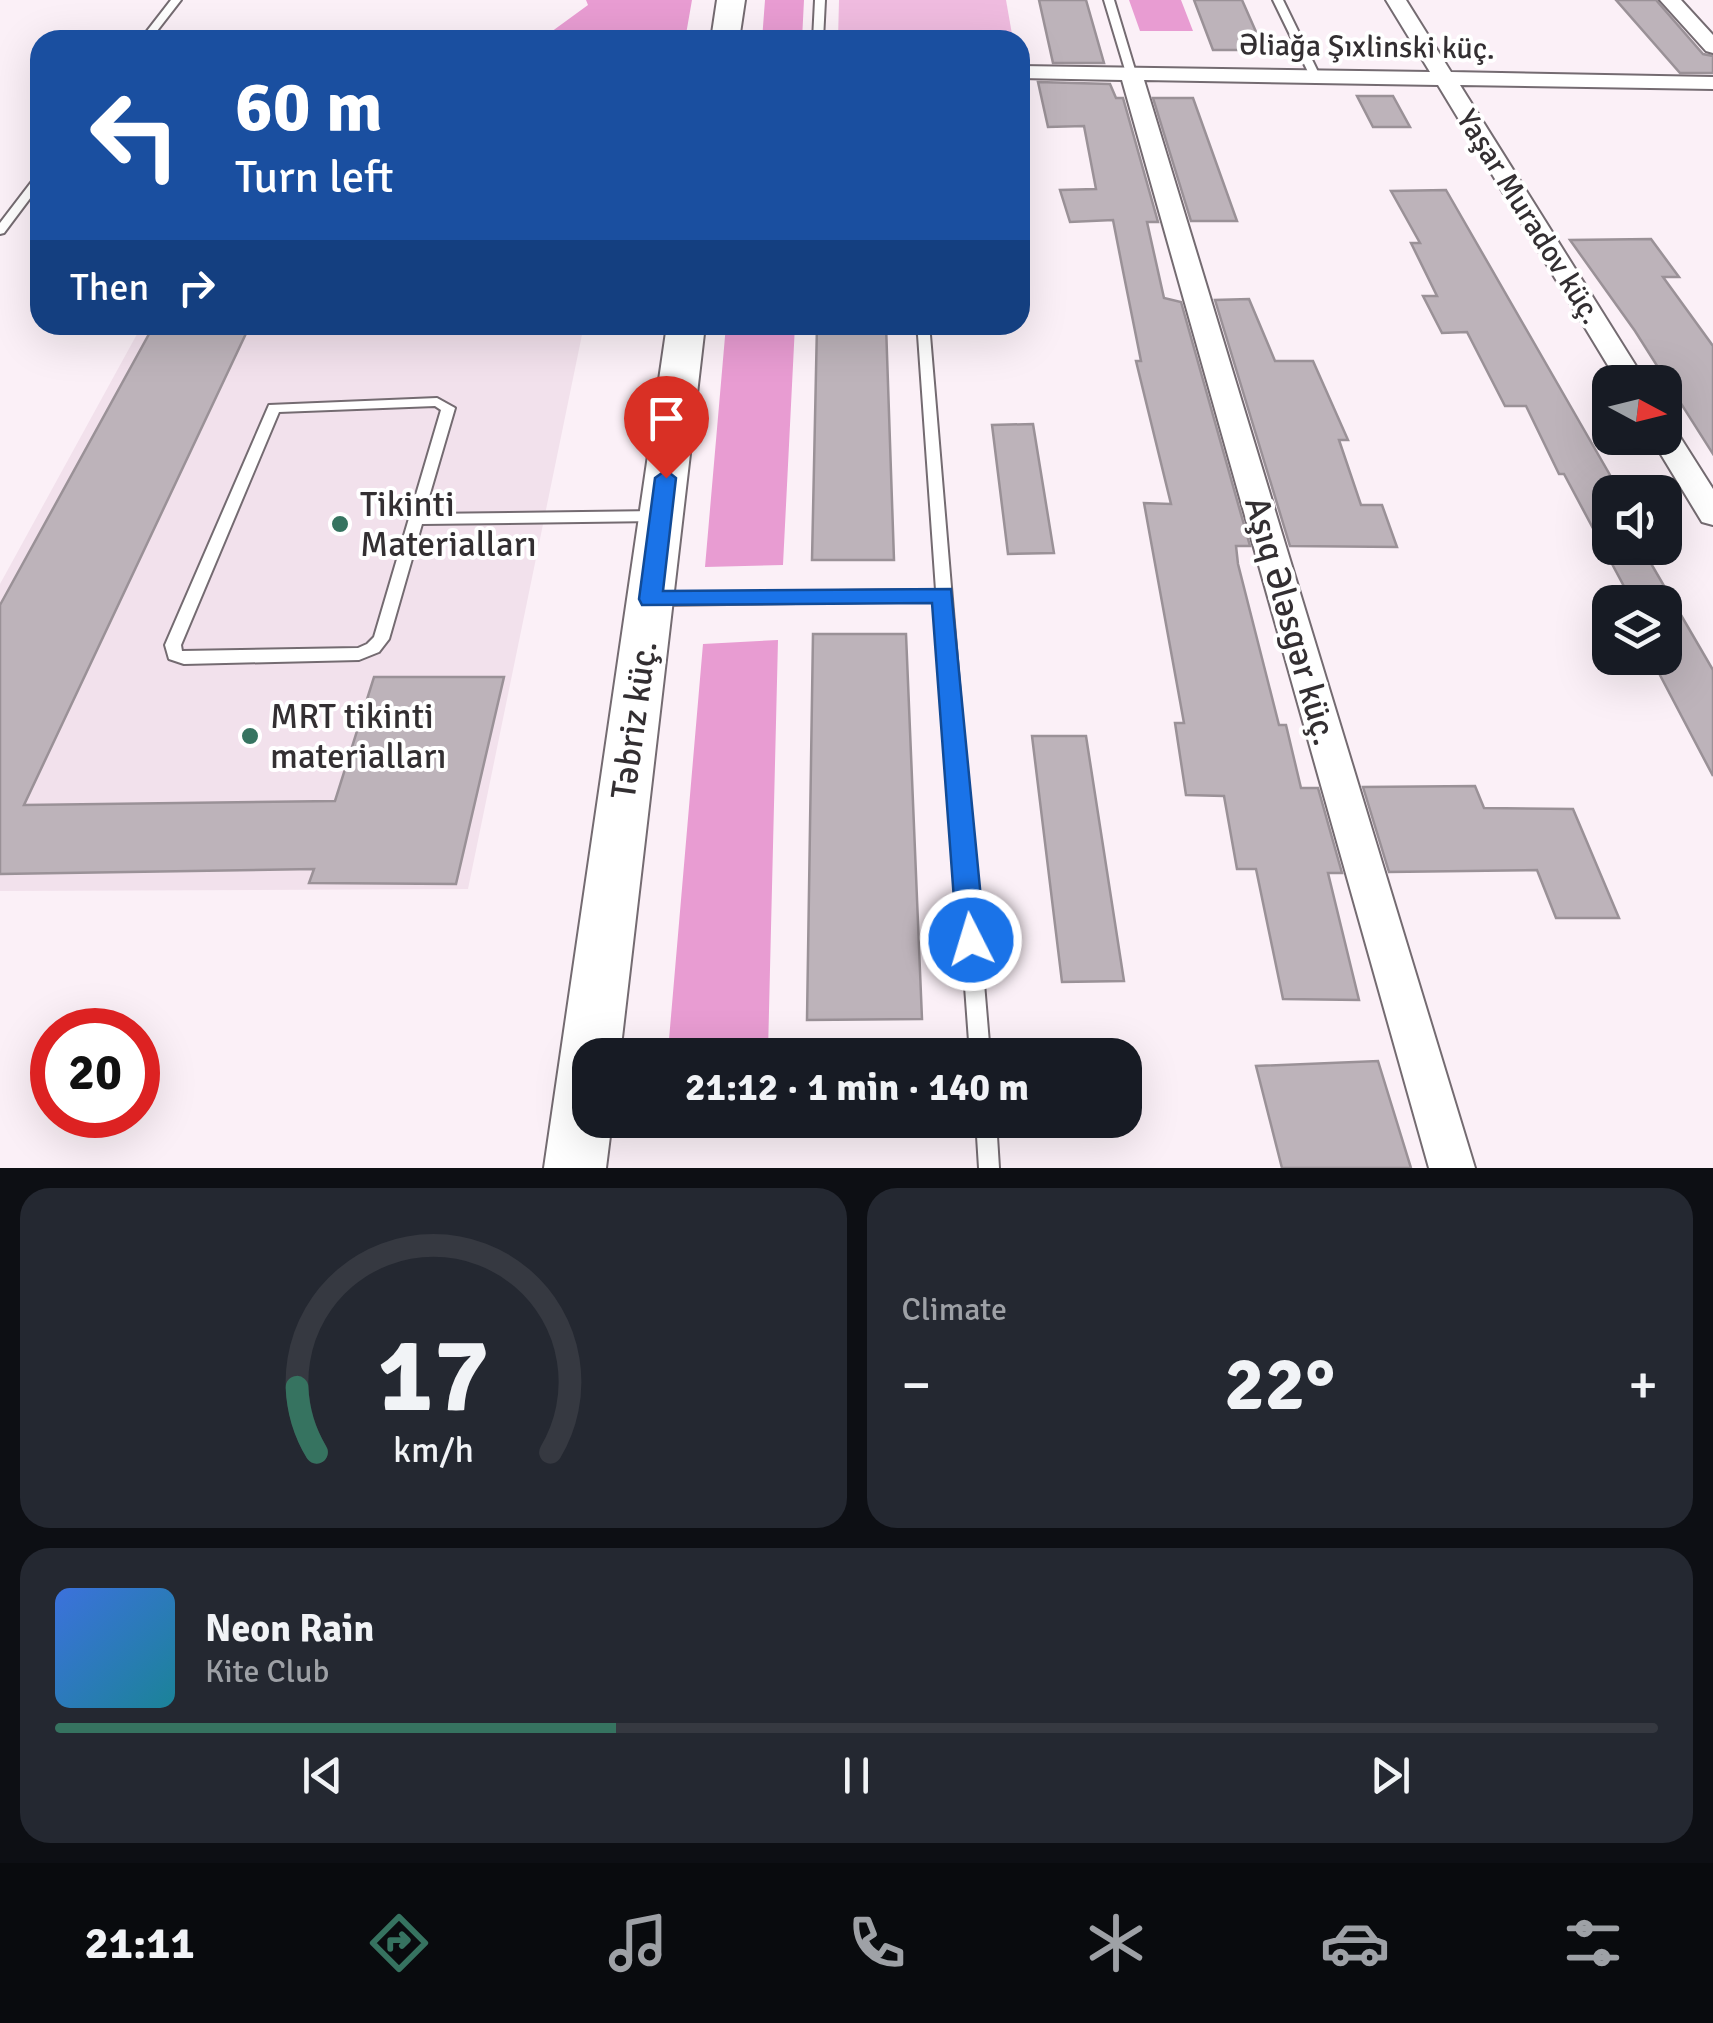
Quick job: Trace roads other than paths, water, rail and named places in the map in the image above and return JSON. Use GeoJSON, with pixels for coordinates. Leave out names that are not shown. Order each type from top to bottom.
{"type":"FeatureCollection","features":[{"type":"Feature","properties":{"kind":"main road"},"geometry":{"type":"LineString","coordinates":[[726,30],[731,0]]}},
{"type":"Feature","properties":{"kind":"main road","name":"Təbriz küç."},"geometry":{"type":"LineString","coordinates":[[592,1038],[685,335]]}},
{"type":"Feature","properties":{"kind":"street","name":"Yaşar Muradov küç."},"geometry":{"type":"LineString","coordinates":[[1396,0],[1621,365]]}},
{"type":"Feature","properties":{"kind":"street"},"geometry":{"type":"LineString","coordinates":[[1670,0],[1713,47]]}},
{"type":"Feature","properties":{"kind":"street","name":"Əliağa Şıxlinski küç."},"geometry":{"type":"LineString","coordinates":[[1030,72],[1713,82]]}},
{"type":"Feature","properties":{"kind":"street","name":"Aşıq Ələsgər küç."},"geometry":{"type":"LineString","coordinates":[[1131,73],[1452,1168]]}},
{"type":"Feature","properties":{"kind":"street"},"geometry":{"type":"LineString","coordinates":[[1677,455],[1713,514]]}},
{"type":"Feature","properties":{"kind":"lane"},"geometry":{"type":"LineString","coordinates":[[153,30],[176,0]]}},
{"type":"Feature","properties":{"kind":"lane"},"geometry":{"type":"LineString","coordinates":[[818,30],[820,0]]}},
{"type":"Feature","properties":{"kind":"lane"},"geometry":{"type":"LineString","coordinates":[[1109,0],[1131,73]]}},
{"type":"Feature","properties":{"kind":"lane"},"geometry":{"type":"LineString","coordinates":[[1278,0],[1315,76]]}},
{"type":"Feature","properties":{"kind":"lane"},"geometry":{"type":"LineString","coordinates":[[0,231],[30,191]]}},
{"type":"Feature","properties":{"kind":"lane"},"geometry":{"type":"LineString","coordinates":[[924,335],[979,1038]]}},
{"type":"Feature","properties":{"kind":"lane"},"geometry":{"type":"LineString","coordinates":[[445,403],[448,408],[415,519],[380,639],[373,648],[359,654],[184,658],[174,654],[173,645],[274,408],[445,403]]}},
{"type":"Feature","properties":{"kind":"lane"},"geometry":{"type":"LineString","coordinates":[[415,519],[661,516]]}},
{"type":"Feature","properties":{"kind":"lane"},"geometry":{"type":"LineString","coordinates":[[650,599],[943,594]]}},
{"type":"Feature","properties":{"kind":"lane"},"geometry":{"type":"LineString","coordinates":[[987,1138],[989,1168]]}},
{"type":"Feature","properties":{"kind":"place","name":"Tikinti Materialları"},"geometry":{"type":"Point","coordinates":[340,524]}},
{"type":"Feature","properties":{"kind":"place","name":"MRT tikinti materialları"},"geometry":{"type":"Point","coordinates":[250,736]}}]}
